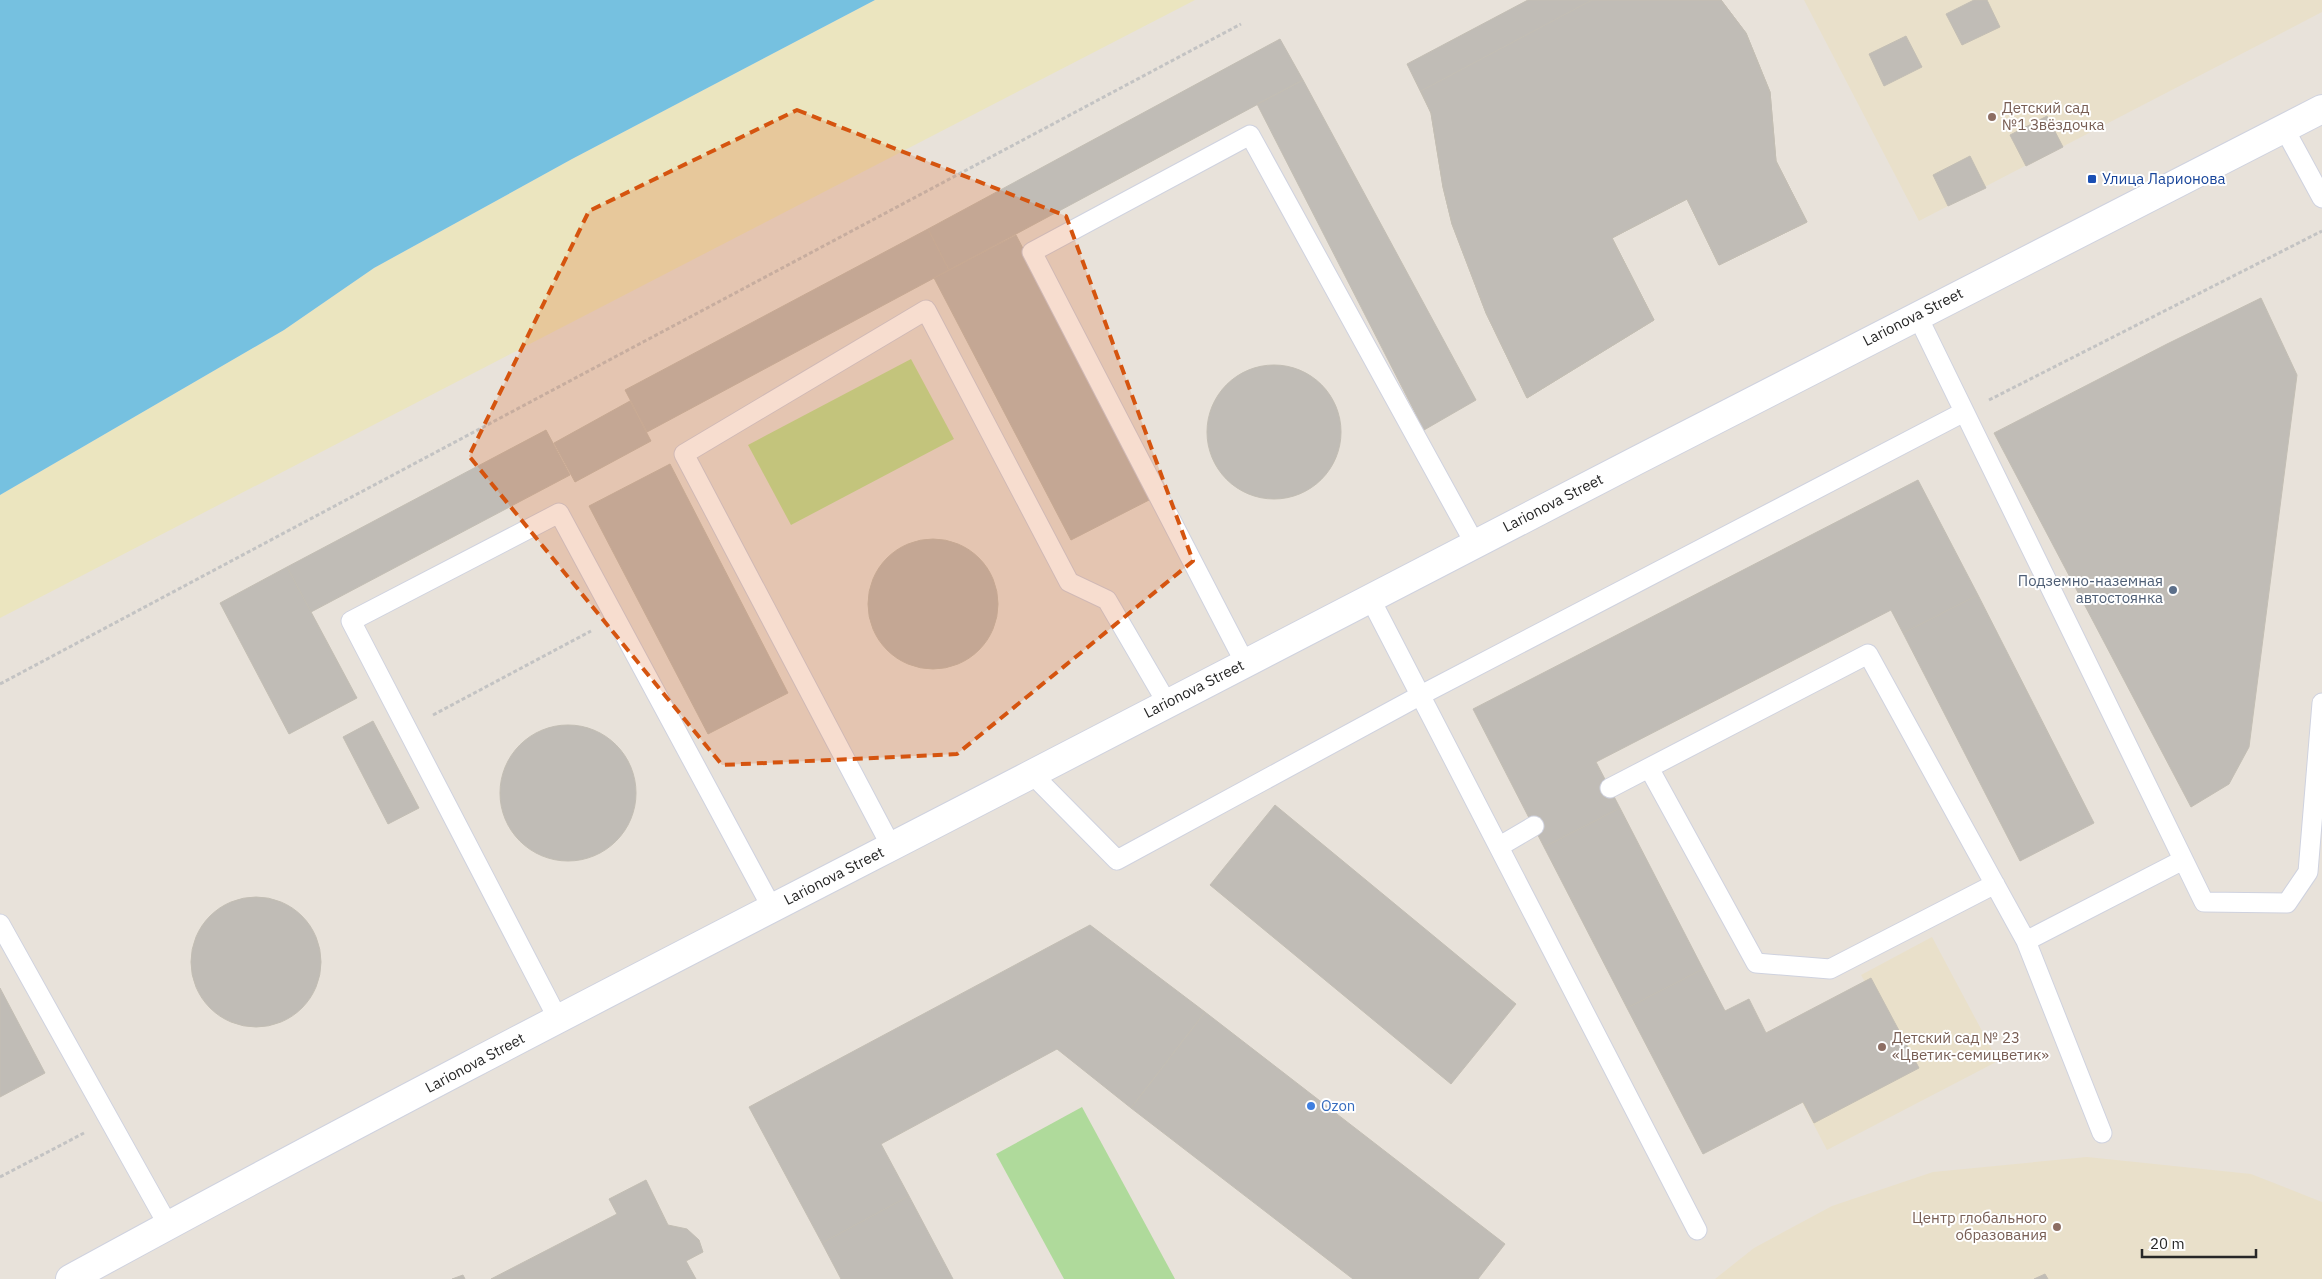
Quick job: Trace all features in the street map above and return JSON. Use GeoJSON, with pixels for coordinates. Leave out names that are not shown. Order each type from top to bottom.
{"type":"FeatureCollection","features":[{"type":"Feature","properties":{"kind":"street","name":"Larionova Street"},"geometry":{"type":"LineString","coordinates":[[70,1279],[168,1225],[558,1019],[1917,315],[2322,109]]}},
{"type":"Feature","properties":{"kind":"lane"},"geometry":{"type":"LineString","coordinates":[[2284,128],[2322,198]]}},
{"type":"Feature","properties":{"kind":"lane"},"geometry":{"type":"LineString","coordinates":[[1245,663],[1032,252],[1250,135],[1475,544]]}},
{"type":"Feature","properties":{"kind":"lane"},"geometry":{"type":"LineString","coordinates":[[891,846],[684,454],[926,310],[1069,582],[1107,600],[1167,704]]}},
{"type":"Feature","properties":{"kind":"lane"},"geometry":{"type":"LineString","coordinates":[[1917,315],[2204,902],[2287,903],[2308,872],[2322,702]]}},
{"type":"Feature","properties":{"kind":"lane"},"geometry":{"type":"LineString","coordinates":[[1032,774],[1117,860],[1421,695],[1964,412]]}},
{"type":"Feature","properties":{"kind":"lane"},"geometry":{"type":"LineString","coordinates":[[558,1019],[351,621],[559,513],[772,908]]}},
{"type":"Feature","properties":{"kind":"lane"},"geometry":{"type":"LineString","coordinates":[[1370,598],[1697,1230]]}},
{"type":"Feature","properties":{"kind":"lane"},"geometry":{"type":"LineString","coordinates":[[1610,788],[1868,654],[2026,941],[2102,1133]]}},
{"type":"Feature","properties":{"kind":"lane"},"geometry":{"type":"LineString","coordinates":[[1649,768],[1756,964],[1830,969],[1995,884]]}},
{"type":"Feature","properties":{"kind":"lane"},"geometry":{"type":"LineString","coordinates":[[1500,846],[1534,826]]}},
{"type":"Feature","properties":{"kind":"lane"},"geometry":{"type":"LineString","coordinates":[[2026,941],[2184,860]]}},
{"type":"Feature","properties":{"kind":"lane"},"geometry":{"type":"LineString","coordinates":[[0,924],[168,1225]]}},
{"type":"Feature","properties":{"kind":"path"},"geometry":{"type":"LineString","coordinates":[[0,684],[1241,24]]}},
{"type":"Feature","properties":{"kind":"path"},"geometry":{"type":"LineString","coordinates":[[1964,412],[2322,231]]}},
{"type":"Feature","properties":{"kind":"path"},"geometry":{"type":"LineString","coordinates":[[408,728],[616,618]]}},
{"type":"Feature","properties":{"kind":"path"},"geometry":{"type":"LineString","coordinates":[[0,1177],[109,1120]]}},
{"type":"Feature","properties":{"kind":"highlighted area"},"geometry":{"type":"Polygon","coordinates":[[[797,110],[1066,216],[1193,561],[957,754],[722,765],[469,456],[589,211],[797,110]]]}},
{"type":"Feature","properties":{"kind":"shaded area","name":"Детский сад №1 Звёздочка"},"geometry":{"type":"Polygon","coordinates":[[[1804,0],[2322,0],[2322,12],[1919,221],[1804,0]]]}},
{"type":"Feature","properties":{"kind":"shaded area","name":"Детский сад № 23 «Цветик-семицветик»"},"geometry":{"type":"Polygon","coordinates":[[[1932,937],[1998,1061],[1827,1150],[1766,1033],[1865,982],[1861,975],[1932,937]]]}},
{"type":"Feature","properties":{"kind":"shaded area","name":"Центр глобального образования"},"geometry":{"type":"Polygon","coordinates":[[[2087,1157],[2251,1174],[2322,1202],[2322,1279],[1715,1279],[1754,1248],[1832,1206],[1933,1172],[2087,1157]]]}},
{"type":"Feature","properties":{"kind":"green space"},"geometry":{"type":"Polygon","coordinates":[[[911,359],[954,439],[791,525],[748,445],[911,359]]]}},
{"type":"Feature","properties":{"kind":"green space"},"geometry":{"type":"Polygon","coordinates":[[[1082,1107],[1175,1279],[1064,1279],[996,1154],[1082,1107]]]}},
{"type":"Feature","properties":{"kind":"sand"},"geometry":{"type":"Polygon","coordinates":[[[875,0],[1195,0],[0,618],[0,495],[284,330],[374,268],[572,159],[875,0]]]}},
{"type":"Feature","properties":{"kind":"water"},"geometry":{"type":"Polygon","coordinates":[[[0,0],[875,0],[572,159],[374,268],[284,330],[0,495],[0,0]]]}},
{"type":"Feature","properties":{"kind":"building"},"geometry":{"type":"Polygon","coordinates":[[[1528,0],[1721,0],[1746,33],[1770,92],[1776,161],[1807,222],[1719,265],[1687,199],[1612,238],[1654,320],[1527,398],[1486,313],[1452,224],[1443,187],[1431,113],[1407,64],[1528,0]]]}},
{"type":"Feature","properties":{"kind":"building"},"geometry":{"type":"Polygon","coordinates":[[[1592,0],[1721,0],[1746,33],[1770,92],[1776,161],[1807,222],[1719,265],[1687,199],[1612,238],[1654,320],[1527,398],[1486,313],[1452,224],[1443,187],[1431,113],[1421,91],[1592,0]]]}},
{"type":"Feature","properties":{"kind":"building"},"geometry":{"type":"Polygon","coordinates":[[[1974,0],[1987,0],[2000,27],[1962,45],[1946,14],[1974,0]]]}},
{"type":"Feature","properties":{"kind":"building"},"geometry":{"type":"Polygon","coordinates":[[[1906,36],[1922,67],[1884,86],[1869,54],[1906,36]]]}},
{"type":"Feature","properties":{"kind":"building"},"geometry":{"type":"Polygon","coordinates":[[[1280,39],[1303,80],[949,270],[928,229],[1280,39]]]}},
{"type":"Feature","properties":{"kind":"building"},"geometry":{"type":"Polygon","coordinates":[[[1303,80],[1476,400],[1424,430],[1257,104],[1303,80]]]}},
{"type":"Feature","properties":{"kind":"building"},"geometry":{"type":"Polygon","coordinates":[[[2047,116],[2063,147],[2026,166],[2010,135],[2047,116]]]}},
{"type":"Feature","properties":{"kind":"building"},"geometry":{"type":"Polygon","coordinates":[[[1970,156],[1986,188],[1948,206],[1933,175],[1970,156]]]}},
{"type":"Feature","properties":{"kind":"building"},"geometry":{"type":"Polygon","coordinates":[[[928,229],[949,270],[647,432],[625,390],[928,229]]]}},
{"type":"Feature","properties":{"kind":"building"},"geometry":{"type":"Polygon","coordinates":[[[1016,235],[1153,498],[1071,540],[934,278],[1016,235]]]}},
{"type":"Feature","properties":{"kind":"building","name":"Подземно-наземная автостоянка"},"geometry":{"type":"Polygon","coordinates":[[[2261,298],[2297,375],[2249,747],[2229,784],[2191,807],[1994,433],[2261,298]]]}},
{"type":"Feature","properties":{"kind":"building"},"geometry":{"type":"Polygon","coordinates":[[[1274,365],[1300,370],[1311,376],[1321,385],[1330,395],[1336,406],[1341,432],[1336,458],[1330,469],[1321,479],[1311,488],[1300,494],[1274,499],[1248,494],[1237,488],[1227,479],[1218,469],[1212,458],[1207,432],[1212,406],[1218,395],[1227,385],[1237,376],[1248,370],[1274,365]]]}},
{"type":"Feature","properties":{"kind":"building"},"geometry":{"type":"Polygon","coordinates":[[[630,401],[651,441],[575,482],[554,443],[630,401]]]}},
{"type":"Feature","properties":{"kind":"building"},"geometry":{"type":"Polygon","coordinates":[[[546,430],[570,475],[311,612],[287,567],[546,430]]]}},
{"type":"Feature","properties":{"kind":"building"},"geometry":{"type":"Polygon","coordinates":[[[670,464],[788,693],[708,734],[589,506],[670,464]]]}},
{"type":"Feature","properties":{"kind":"building"},"geometry":{"type":"Polygon","coordinates":[[[1918,480],[1978,595],[1903,633],[1891,610],[1596,762],[1620,808],[1544,847],[1473,709],[1918,480]]]}},
{"type":"Feature","properties":{"kind":"building"},"geometry":{"type":"Polygon","coordinates":[[[933,539],[958,544],[979,558],[993,579],[998,604],[993,629],[979,650],[958,664],[933,669],[908,664],[887,650],[873,629],[868,604],[873,579],[887,558],[908,544],[933,539]]]}},
{"type":"Feature","properties":{"kind":"building"},"geometry":{"type":"Polygon","coordinates":[[[287,567],[357,698],[289,734],[220,603],[287,567]]]}},
{"type":"Feature","properties":{"kind":"building"},"geometry":{"type":"Polygon","coordinates":[[[1978,595],[2094,823],[2020,861],[1903,633],[1978,595]]]}},
{"type":"Feature","properties":{"kind":"building"},"geometry":{"type":"Polygon","coordinates":[[[373,721],[419,808],[388,824],[343,737],[373,721]]]}},
{"type":"Feature","properties":{"kind":"building"},"geometry":{"type":"Polygon","coordinates":[[[568,725],[594,730],[616,745],[631,767],[636,793],[631,819],[616,841],[594,856],[568,861],[542,856],[520,841],[505,819],[500,793],[505,767],[520,745],[542,730],[568,725]]]}},
{"type":"Feature","properties":{"kind":"building"},"geometry":{"type":"Polygon","coordinates":[[[1275,805],[1516,1004],[1451,1084],[1210,885],[1275,805]]]}},
{"type":"Feature","properties":{"kind":"building"},"geometry":{"type":"Polygon","coordinates":[[[1620,808],[1703,969],[1627,1008],[1544,847],[1620,808]]]}},
{"type":"Feature","properties":{"kind":"building"},"geometry":{"type":"Polygon","coordinates":[[[256,897],[269,898],[281,902],[302,916],[316,937],[320,949],[320,975],[316,987],[302,1008],[281,1022],[269,1026],[256,1027],[243,1026],[231,1022],[210,1008],[196,987],[192,975],[191,962],[192,949],[196,937],[210,916],[231,902],[243,898],[256,897]]]}},
{"type":"Feature","properties":{"kind":"building"},"geometry":{"type":"Polygon","coordinates":[[[1090,925],[1205,1012],[1131,1108],[1057,1049],[881,1144],[909,1196],[822,1243],[749,1107],[1090,925]]]}},
{"type":"Feature","properties":{"kind":"building"},"geometry":{"type":"Polygon","coordinates":[[[1703,969],[1725,1011],[1749,999],[1766,1033],[1871,978],[1919,1068],[1814,1123],[1803,1102],[1703,1154],[1627,1008],[1703,969]]]}},
{"type":"Feature","properties":{"kind":"building"},"geometry":{"type":"Polygon","coordinates":[[[0,988],[45,1073],[0,1097],[0,988]]]}},
{"type":"Feature","properties":{"kind":"building"},"geometry":{"type":"Polygon","coordinates":[[[1205,1012],[1505,1244],[1478,1279],[1353,1279],[1131,1108],[1205,1012]]]}},
{"type":"Feature","properties":{"kind":"building"},"geometry":{"type":"Polygon","coordinates":[[[646,1180],[668,1225],[687,1229],[699,1240],[703,1252],[686,1261],[696,1279],[491,1279],[617,1214],[609,1199],[646,1180]]]}},
{"type":"Feature","properties":{"kind":"building"},"geometry":{"type":"Polygon","coordinates":[[[909,1196],[953,1279],[841,1279],[822,1243],[909,1196]]]}},
{"type":"Feature","properties":{"kind":"building"},"geometry":{"type":"Polygon","coordinates":[[[2045,1274],[2048,1279],[2034,1279],[2045,1274]]]}},
{"type":"Feature","properties":{"kind":"building"},"geometry":{"type":"Polygon","coordinates":[[[463,1275],[465,1279],[452,1279],[463,1275]]]}},
{"type":"Feature","properties":{"kind":"place","name":"Детский сад №1 Звёздочка"},"geometry":{"type":"Point","coordinates":[1992,117]}},
{"type":"Feature","properties":{"kind":"place","name":"Улица Ларионова"},"geometry":{"type":"Point","coordinates":[2092,179]}},
{"type":"Feature","properties":{"kind":"place","name":"Подземно-наземная автостоянка"},"geometry":{"type":"Point","coordinates":[2173,590]}},
{"type":"Feature","properties":{"kind":"place","name":"Детский сад № 23 «Цветик-семицветик»"},"geometry":{"type":"Point","coordinates":[1882,1047]}},
{"type":"Feature","properties":{"kind":"place","name":"Ozon"},"geometry":{"type":"Point","coordinates":[1311,1106]}},
{"type":"Feature","properties":{"kind":"place","name":"Центр глобального образования"},"geometry":{"type":"Point","coordinates":[2057,1227]}}]}
